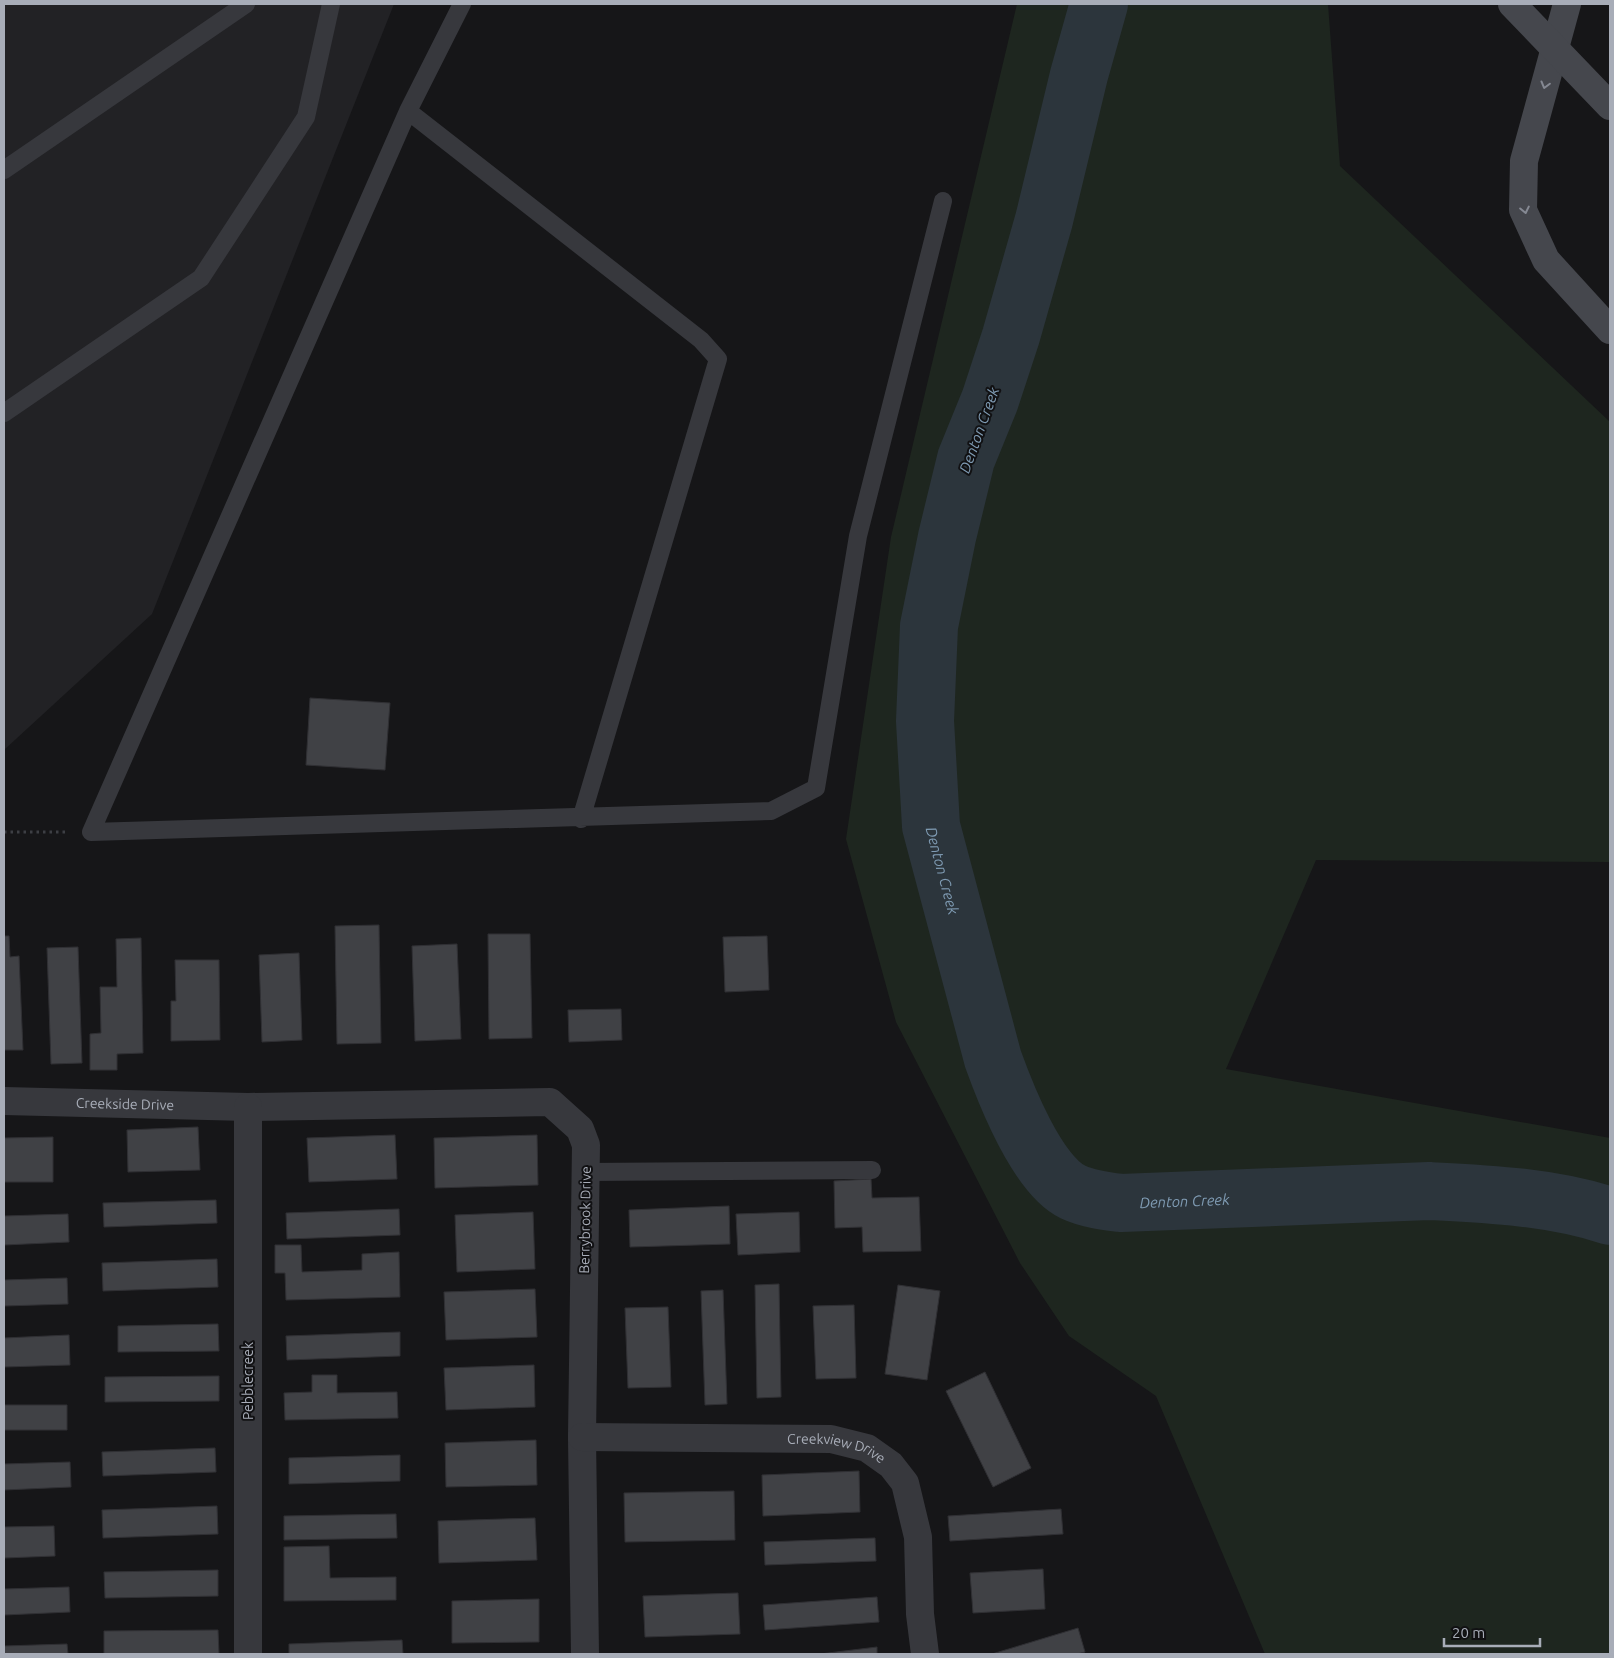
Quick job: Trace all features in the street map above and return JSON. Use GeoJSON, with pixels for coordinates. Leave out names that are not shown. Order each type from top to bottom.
{"type":"FeatureCollection","features":[{"type":"Feature","properties":{"kind":"main road"},"geometry":{"type":"LineString","coordinates":[[1512,4],[1610,106]]}},
{"type":"Feature","properties":{"kind":"main road"},"geometry":{"type":"LineString","coordinates":[[1567,4],[1524,161],[1523,210],[1546,260],[1610,330]]}},
{"type":"Feature","properties":{"kind":"street","name":"Creekside Drive"},"geometry":{"type":"LineString","coordinates":[[4,1101],[248,1108]]}},
{"type":"Feature","properties":{"kind":"street","name":"Berrybrook Drive"},"geometry":{"type":"LineString","coordinates":[[248,1108],[550,1102],[580,1129],[586,1144],[582,1437],[585,1654]]}},
{"type":"Feature","properties":{"kind":"street","name":"Pebblecreek"},"geometry":{"type":"LineString","coordinates":[[248,1108],[248,1654]]}},
{"type":"Feature","properties":{"kind":"street","name":"Creekview Drive"},"geometry":{"type":"LineString","coordinates":[[582,1437],[831,1439],[867,1448],[891,1465],[905,1483],[918,1537],[920,1614],[925,1654]]}},
{"type":"Feature","properties":{"kind":"lane"},"geometry":{"type":"LineString","coordinates":[[4,170],[246,4]]}},
{"type":"Feature","properties":{"kind":"lane"},"geometry":{"type":"LineString","coordinates":[[4,412],[201,278],[306,117],[331,4]]}},
{"type":"Feature","properties":{"kind":"lane"},"geometry":{"type":"LineString","coordinates":[[462,4],[408,111],[91,832],[771,811],[816,788],[858,536],[942,201]]}},
{"type":"Feature","properties":{"kind":"lane"},"geometry":{"type":"LineString","coordinates":[[408,111],[702,340],[718,359],[581,818]]}},
{"type":"Feature","properties":{"kind":"lane"},"geometry":{"type":"LineString","coordinates":[[585,1172],[872,1170]]}},
{"type":"Feature","properties":{"kind":"path"},"geometry":{"type":"LineString","coordinates":[[4,832],[91,832]]}},
{"type":"Feature","properties":{"kind":"shaded area"},"geometry":{"type":"Polygon","coordinates":[[[4,4],[394,4],[152,614],[4,750],[4,4]]]}},
{"type":"Feature","properties":{"kind":"shaded area"},"geometry":{"type":"Polygon","coordinates":[[[1017,4],[1328,4],[1340,166],[1610,422],[1610,862],[1316,860],[1226,1069],[1610,1138],[1610,1654],[1265,1654],[1156,1396],[1069,1336],[1020,1263],[896,1022],[846,839],[891,537],[1017,4]]]}},
{"type":"Feature","properties":{"kind":"building"},"geometry":{"type":"Polygon","coordinates":[[[310,698],[390,703],[385,770],[306,765],[310,698]]]}},
{"type":"Feature","properties":{"kind":"building"},"geometry":{"type":"Polygon","coordinates":[[[379,925],[381,1043],[337,1044],[335,926],[379,925]]]}},
{"type":"Feature","properties":{"kind":"building"},"geometry":{"type":"Polygon","coordinates":[[[488,934],[530,934],[532,1038],[489,1039],[488,934]]]}},
{"type":"Feature","properties":{"kind":"building"},"geometry":{"type":"Polygon","coordinates":[[[4,936],[9,936],[10,957],[19,956],[23,1050],[4,1050],[4,936]]]}},
{"type":"Feature","properties":{"kind":"building"},"geometry":{"type":"Polygon","coordinates":[[[767,936],[769,990],[725,992],[723,937],[767,936]]]}},
{"type":"Feature","properties":{"kind":"building"},"geometry":{"type":"Polygon","coordinates":[[[141,938],[143,1053],[117,1054],[117,1070],[90,1070],[90,1034],[101,1033],[100,987],[117,987],[116,939],[141,938]]]}},
{"type":"Feature","properties":{"kind":"building"},"geometry":{"type":"Polygon","coordinates":[[[457,944],[461,1039],[415,1041],[412,946],[457,944]]]}},
{"type":"Feature","properties":{"kind":"building"},"geometry":{"type":"Polygon","coordinates":[[[78,947],[82,1063],[51,1064],[47,948],[78,947]]]}},
{"type":"Feature","properties":{"kind":"building"},"geometry":{"type":"Polygon","coordinates":[[[299,953],[302,1040],[262,1042],[259,955],[299,953]]]}},
{"type":"Feature","properties":{"kind":"building"},"geometry":{"type":"Polygon","coordinates":[[[175,960],[219,960],[220,1040],[171,1041],[171,1001],[176,1001],[175,960]]]}},
{"type":"Feature","properties":{"kind":"building"},"geometry":{"type":"Polygon","coordinates":[[[621,1009],[622,1040],[569,1042],[568,1010],[621,1009]]]}},
{"type":"Feature","properties":{"kind":"building"},"geometry":{"type":"Polygon","coordinates":[[[198,1127],[200,1170],[128,1172],[127,1130],[198,1127]]]}},
{"type":"Feature","properties":{"kind":"building"},"geometry":{"type":"Polygon","coordinates":[[[395,1135],[397,1179],[309,1182],[307,1138],[395,1135]]]}},
{"type":"Feature","properties":{"kind":"building"},"geometry":{"type":"Polygon","coordinates":[[[537,1135],[538,1185],[435,1188],[434,1138],[537,1135]]]}},
{"type":"Feature","properties":{"kind":"building"},"geometry":{"type":"Polygon","coordinates":[[[53,1137],[53,1182],[4,1182],[4,1138],[53,1137]]]}},
{"type":"Feature","properties":{"kind":"building"},"geometry":{"type":"Polygon","coordinates":[[[871,1179],[872,1198],[919,1197],[921,1251],[863,1252],[862,1227],[835,1228],[834,1181],[871,1179]]]}},
{"type":"Feature","properties":{"kind":"building"},"geometry":{"type":"Polygon","coordinates":[[[216,1200],[217,1223],[104,1227],[103,1203],[216,1200]]]}},
{"type":"Feature","properties":{"kind":"building"},"geometry":{"type":"Polygon","coordinates":[[[729,1206],[730,1244],[630,1247],[629,1210],[729,1206]]]}},
{"type":"Feature","properties":{"kind":"building"},"geometry":{"type":"Polygon","coordinates":[[[399,1209],[400,1235],[287,1239],[286,1213],[399,1209]]]}},
{"type":"Feature","properties":{"kind":"building"},"geometry":{"type":"Polygon","coordinates":[[[533,1212],[535,1269],[457,1272],[455,1215],[533,1212]]]}},
{"type":"Feature","properties":{"kind":"building"},"geometry":{"type":"Polygon","coordinates":[[[799,1212],[800,1252],[738,1255],[736,1214],[799,1212]]]}},
{"type":"Feature","properties":{"kind":"building"},"geometry":{"type":"Polygon","coordinates":[[[68,1214],[69,1242],[4,1245],[4,1216],[68,1214]]]}},
{"type":"Feature","properties":{"kind":"building"},"geometry":{"type":"Polygon","coordinates":[[[275,1245],[301,1245],[302,1272],[362,1270],[362,1254],[399,1252],[400,1297],[286,1300],[285,1273],[275,1273],[275,1245]]]}},
{"type":"Feature","properties":{"kind":"building"},"geometry":{"type":"Polygon","coordinates":[[[217,1259],[218,1287],[103,1291],[102,1263],[217,1259]]]}},
{"type":"Feature","properties":{"kind":"building"},"geometry":{"type":"Polygon","coordinates":[[[67,1278],[68,1304],[4,1306],[4,1280],[67,1278]]]}},
{"type":"Feature","properties":{"kind":"building"},"geometry":{"type":"Polygon","coordinates":[[[779,1284],[781,1397],[757,1398],[755,1285],[779,1284]]]}},
{"type":"Feature","properties":{"kind":"building"},"geometry":{"type":"Polygon","coordinates":[[[898,1285],[940,1291],[927,1380],[885,1374],[898,1285]]]}},
{"type":"Feature","properties":{"kind":"building"},"geometry":{"type":"Polygon","coordinates":[[[535,1289],[537,1337],[446,1340],[444,1292],[535,1289]]]}},
{"type":"Feature","properties":{"kind":"building"},"geometry":{"type":"Polygon","coordinates":[[[723,1290],[727,1404],[705,1405],[701,1291],[723,1290]]]}},
{"type":"Feature","properties":{"kind":"building"},"geometry":{"type":"Polygon","coordinates":[[[854,1305],[856,1378],[816,1379],[813,1306],[854,1305]]]}},
{"type":"Feature","properties":{"kind":"building"},"geometry":{"type":"Polygon","coordinates":[[[668,1307],[671,1387],[628,1388],[625,1308],[668,1307]]]}},
{"type":"Feature","properties":{"kind":"building"},"geometry":{"type":"Polygon","coordinates":[[[218,1324],[219,1351],[118,1352],[118,1326],[218,1324]]]}},
{"type":"Feature","properties":{"kind":"building"},"geometry":{"type":"Polygon","coordinates":[[[400,1332],[400,1356],[287,1360],[286,1336],[400,1332]]]}},
{"type":"Feature","properties":{"kind":"building"},"geometry":{"type":"Polygon","coordinates":[[[69,1335],[70,1365],[4,1367],[4,1338],[69,1335]]]}},
{"type":"Feature","properties":{"kind":"building"},"geometry":{"type":"Polygon","coordinates":[[[534,1365],[535,1407],[446,1410],[444,1368],[534,1365]]]}},
{"type":"Feature","properties":{"kind":"building"},"geometry":{"type":"Polygon","coordinates":[[[985,1372],[1031,1468],[993,1487],[946,1391],[985,1372]]]}},
{"type":"Feature","properties":{"kind":"building"},"geometry":{"type":"Polygon","coordinates":[[[312,1375],[337,1375],[337,1393],[397,1392],[398,1418],[285,1420],[284,1393],[312,1392],[312,1375]]]}},
{"type":"Feature","properties":{"kind":"building"},"geometry":{"type":"Polygon","coordinates":[[[219,1376],[219,1401],[105,1402],[105,1377],[219,1376]]]}},
{"type":"Feature","properties":{"kind":"building"},"geometry":{"type":"Polygon","coordinates":[[[4,1405],[67,1405],[67,1430],[4,1430],[4,1405]]]}},
{"type":"Feature","properties":{"kind":"building"},"geometry":{"type":"Polygon","coordinates":[[[536,1440],[537,1485],[446,1487],[445,1443],[536,1440]]]}},
{"type":"Feature","properties":{"kind":"building"},"geometry":{"type":"Polygon","coordinates":[[[215,1448],[216,1472],[103,1476],[102,1452],[215,1448]]]}},
{"type":"Feature","properties":{"kind":"building"},"geometry":{"type":"Polygon","coordinates":[[[400,1455],[400,1481],[289,1484],[289,1458],[400,1455]]]}},
{"type":"Feature","properties":{"kind":"building"},"geometry":{"type":"Polygon","coordinates":[[[70,1462],[71,1487],[4,1490],[4,1464],[70,1462]]]}},
{"type":"Feature","properties":{"kind":"building"},"geometry":{"type":"Polygon","coordinates":[[[859,1471],[860,1512],[763,1516],[762,1475],[859,1471]]]}},
{"type":"Feature","properties":{"kind":"building"},"geometry":{"type":"Polygon","coordinates":[[[734,1491],[735,1540],[625,1542],[624,1493],[734,1491]]]}},
{"type":"Feature","properties":{"kind":"building"},"geometry":{"type":"Polygon","coordinates":[[[217,1506],[218,1534],[103,1538],[102,1510],[217,1506]]]}},
{"type":"Feature","properties":{"kind":"building"},"geometry":{"type":"Polygon","coordinates":[[[1061,1509],[1063,1534],[950,1541],[948,1516],[1061,1509]]]}},
{"type":"Feature","properties":{"kind":"building"},"geometry":{"type":"Polygon","coordinates":[[[396,1514],[397,1538],[284,1540],[284,1516],[396,1514]]]}},
{"type":"Feature","properties":{"kind":"building"},"geometry":{"type":"Polygon","coordinates":[[[535,1518],[537,1560],[439,1563],[438,1521],[535,1518]]]}},
{"type":"Feature","properties":{"kind":"building"},"geometry":{"type":"Polygon","coordinates":[[[54,1526],[55,1556],[4,1558],[4,1527],[54,1526]]]}},
{"type":"Feature","properties":{"kind":"building"},"geometry":{"type":"Polygon","coordinates":[[[875,1538],[876,1561],[765,1565],[764,1542],[875,1538]]]}},
{"type":"Feature","properties":{"kind":"building"},"geometry":{"type":"Polygon","coordinates":[[[329,1546],[330,1578],[396,1577],[396,1600],[284,1601],[284,1547],[329,1546]]]}},
{"type":"Feature","properties":{"kind":"building"},"geometry":{"type":"Polygon","coordinates":[[[1043,1569],[1045,1609],[973,1613],[970,1573],[1043,1569]]]}},
{"type":"Feature","properties":{"kind":"building"},"geometry":{"type":"Polygon","coordinates":[[[218,1570],[218,1596],[105,1598],[104,1572],[218,1570]]]}},
{"type":"Feature","properties":{"kind":"building"},"geometry":{"type":"Polygon","coordinates":[[[69,1587],[70,1612],[4,1615],[4,1589],[69,1587]]]}},
{"type":"Feature","properties":{"kind":"building"},"geometry":{"type":"Polygon","coordinates":[[[738,1593],[740,1634],[645,1637],[643,1596],[738,1593]]]}},
{"type":"Feature","properties":{"kind":"building"},"geometry":{"type":"Polygon","coordinates":[[[877,1597],[879,1622],[765,1630],[763,1605],[877,1597]]]}},
{"type":"Feature","properties":{"kind":"building"},"geometry":{"type":"Polygon","coordinates":[[[539,1599],[539,1642],[452,1643],[452,1601],[539,1599]]]}},
{"type":"Feature","properties":{"kind":"building"},"geometry":{"type":"Polygon","coordinates":[[[1078,1628],[1085,1652],[1077,1654],[992,1654],[1078,1628]]]}},
{"type":"Feature","properties":{"kind":"building"},"geometry":{"type":"Polygon","coordinates":[[[218,1630],[219,1654],[104,1654],[104,1631],[218,1630]]]}},
{"type":"Feature","properties":{"kind":"building"},"geometry":{"type":"Polygon","coordinates":[[[402,1640],[403,1654],[289,1654],[289,1644],[402,1640]]]}},
{"type":"Feature","properties":{"kind":"building"},"geometry":{"type":"Polygon","coordinates":[[[67,1644],[68,1654],[4,1654],[4,1646],[67,1644]]]}},
{"type":"Feature","properties":{"kind":"building"},"geometry":{"type":"Polygon","coordinates":[[[877,1647],[877,1654],[820,1654],[877,1647]]]}},
{"type":"Feature","properties":{"kind":"waterway","name":"Denton Creek"},"geometry":{"type":"LineString","coordinates":[[1099,4],[1079,75],[1044,220],[1011,336],[990,400],[966,459],[947,537],[929,626],[925,721],[931,826],[993,1059],[1006,1093],[1024,1133],[1047,1169],[1060,1183],[1073,1192],[1097,1199],[1121,1203],[1429,1191],[1498,1195],[1566,1204],[1610,1216]]}}]}
